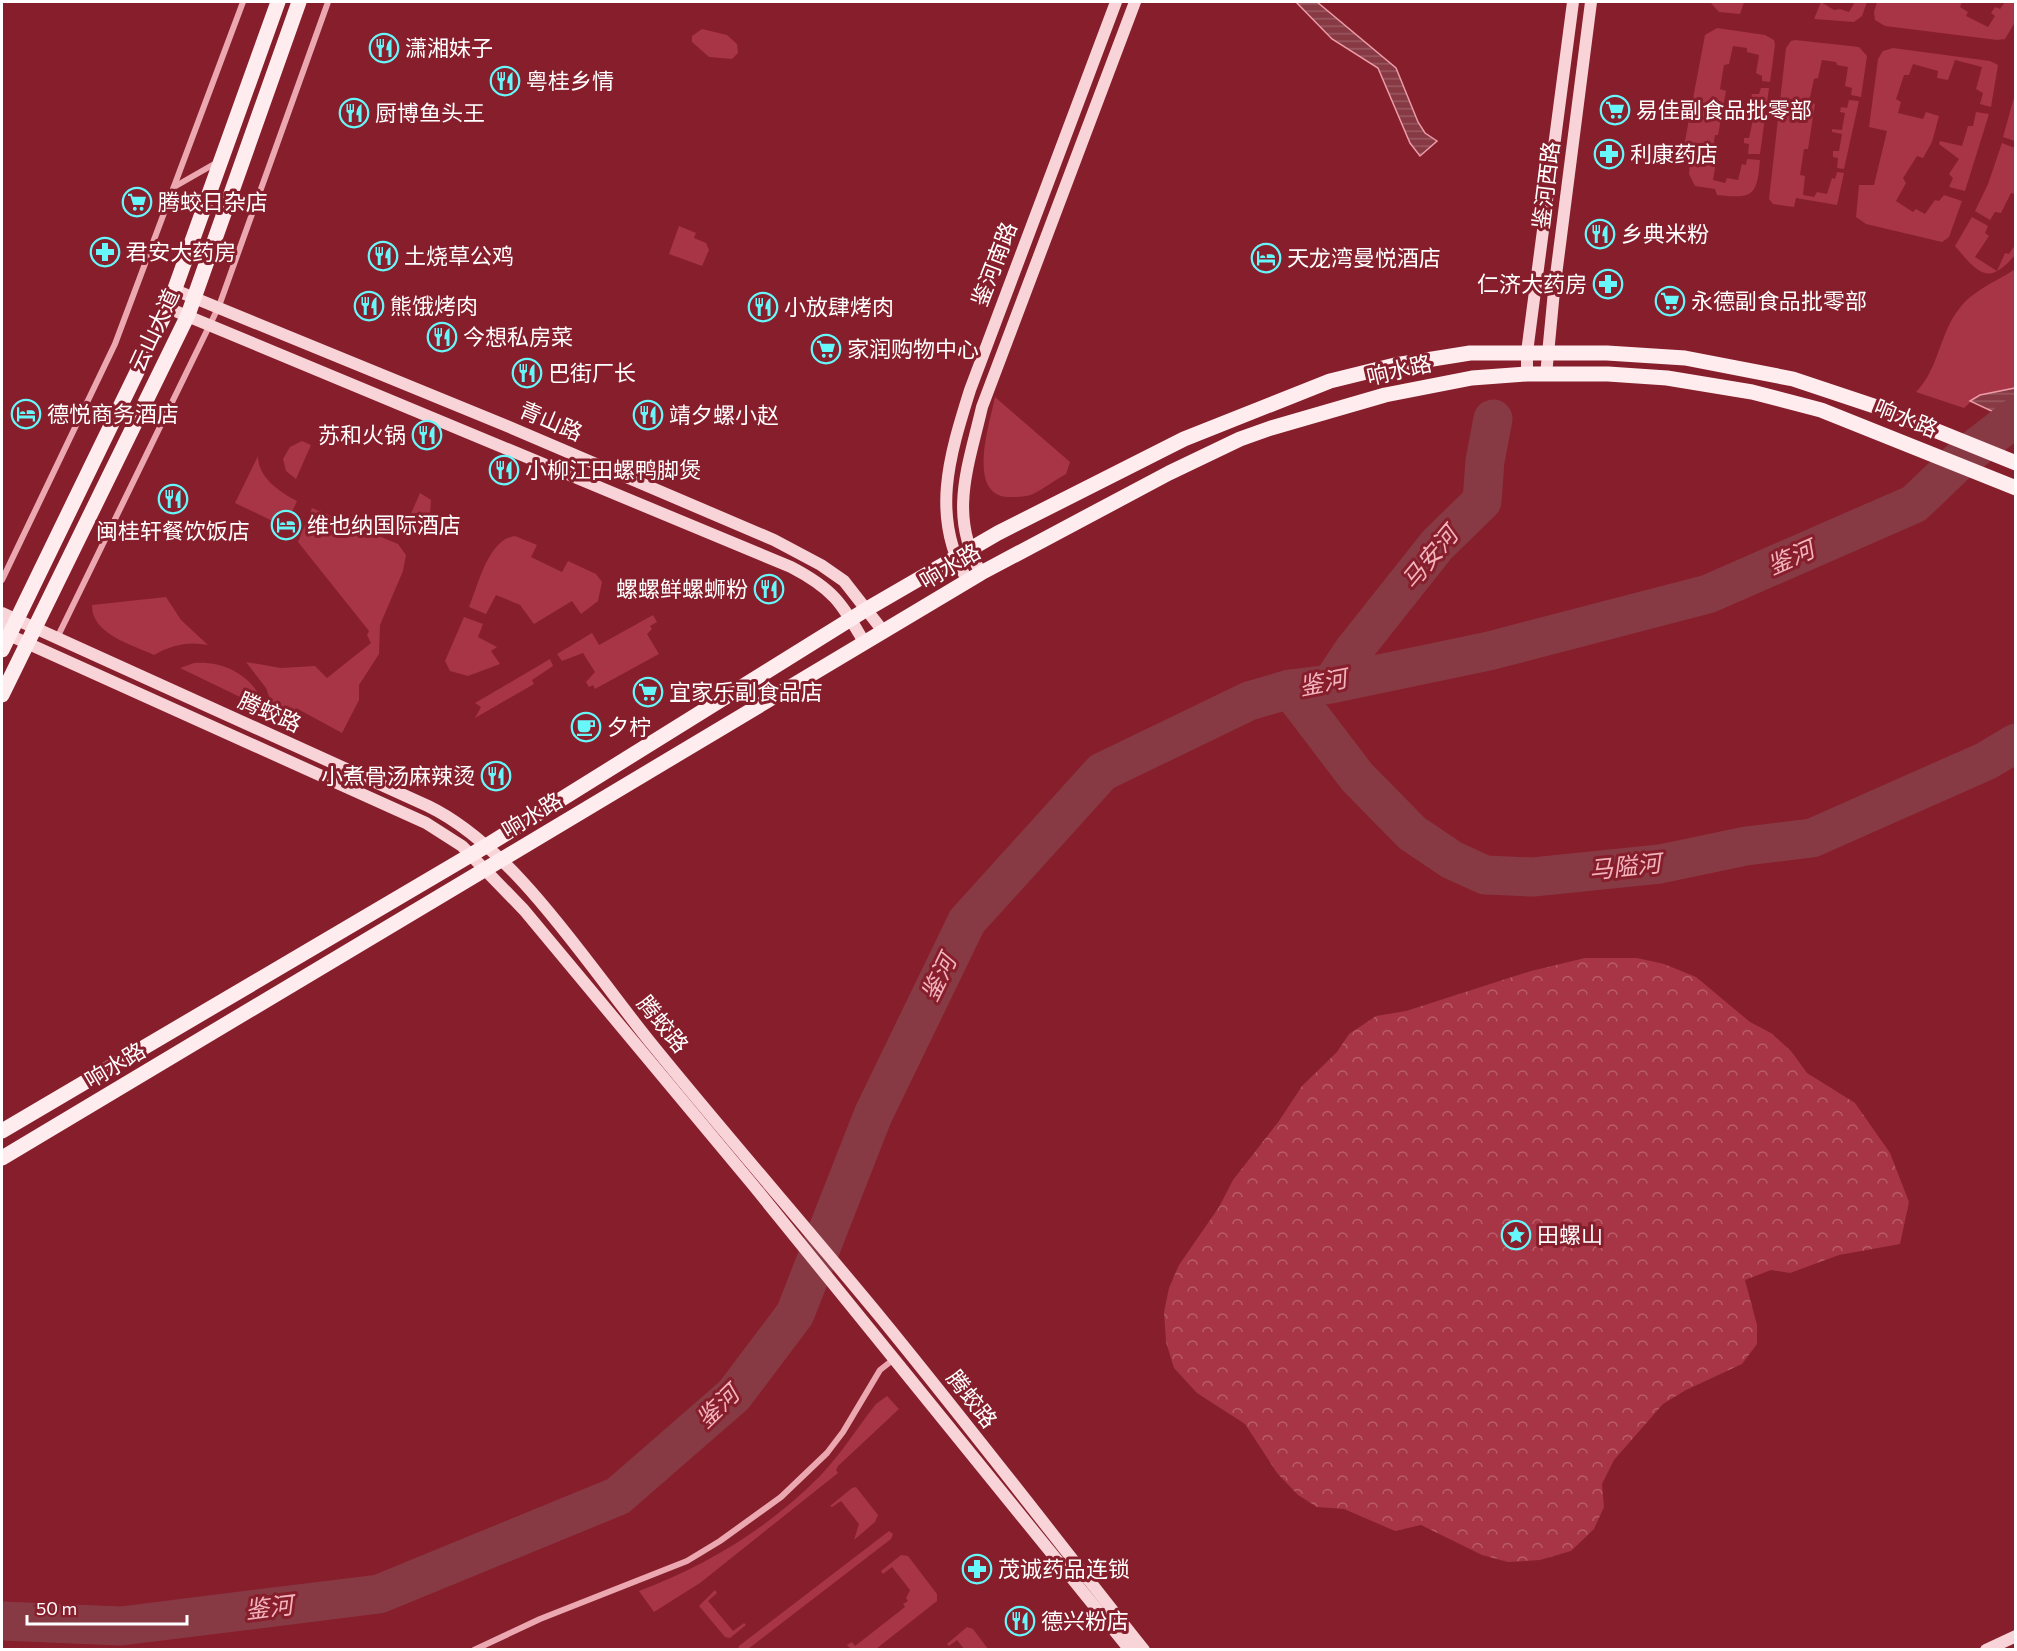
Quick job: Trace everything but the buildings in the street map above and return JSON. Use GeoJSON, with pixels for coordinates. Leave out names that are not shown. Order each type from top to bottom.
{"type":"FeatureCollection","features":[{"type":"Feature","properties":{"kind":"main road","name":"云山大道"},"geometry":{"type":"LineString","coordinates":[[2,650],[5,630],[17,621],[168,308],[278,2]]}},
{"type":"Feature","properties":{"kind":"main road","name":"云山大道"},"geometry":{"type":"LineString","coordinates":[[2,695],[188,315],[299,2]]}},
{"type":"Feature","properties":{"kind":"main road","name":"鉴河南路"},"geometry":{"type":"LineString","coordinates":[[974,577],[954,558],[945,520],[945,503],[952,456],[964,408],[1116,2]]}},
{"type":"Feature","properties":{"kind":"main road","name":"鉴河南路"},"geometry":{"type":"LineString","coordinates":[[974,577],[962,520],[968,464],[982,407],[1135,2]]}},
{"type":"Feature","properties":{"kind":"main road","name":"鉴河西路"},"geometry":{"type":"LineString","coordinates":[[1527,374],[1527,352],[1573,2]]}},
{"type":"Feature","properties":{"kind":"main road","name":"鉴河西路"},"geometry":{"type":"LineString","coordinates":[[1546,375],[1554,291],[1591,2]]}},
{"type":"Feature","properties":{"kind":"main road","name":"青山路"},"geometry":{"type":"LineString","coordinates":[[175,290],[219,306],[774,540],[821,565],[844,581],[883,631]]}},
{"type":"Feature","properties":{"kind":"main road","name":"青山路"},"geometry":{"type":"LineString","coordinates":[[168,308],[210,323],[791,567],[827,589],[851,619],[864,642]]}},
{"type":"Feature","properties":{"kind":"main road","name":"响水路"},"geometry":{"type":"LineString","coordinates":[[2,1131],[486,846],[867,609],[968,550],[1184,439],[1300,392],[1395,365],[1470,353],[1651,355],[1721,363],[1793,379],[1880,408],[2016,463]]}},
{"type":"Feature","properties":{"kind":"main road","name":"响水路"},"geometry":{"type":"LineString","coordinates":[[2,1158],[974,577],[1152,481],[1240,439],[1314,414],[1423,386],[1472,378],[1527,374],[1608,374],[1710,384],[1780,398],[1868,426],[2016,488]]}},
{"type":"Feature","properties":{"kind":"main road","name":"腾蛟路"},"geometry":{"type":"LineString","coordinates":[[2,614],[428,806],[448,816],[486,846],[538,900],[894,1358],[1130,1650]]}},
{"type":"Feature","properties":{"kind":"main road","name":"腾蛟路"},"geometry":{"type":"LineString","coordinates":[[5,630],[27,643],[426,823],[462,846],[524,910],[758,1181],[879,1316],[1144,1650]]}},
{"type":"Feature","properties":{"kind":"main road"},"geometry":{"type":"LineString","coordinates":[[1986,1650],[2002,1647],[2016,1636]]}},
{"type":"Feature","properties":{"kind":"street"},"geometry":{"type":"LineString","coordinates":[[2,580],[115,344],[243,2]]}},
{"type":"Feature","properties":{"kind":"street"},"geometry":{"type":"LineString","coordinates":[[57,638],[219,306],[328,2]]}},
{"type":"Feature","properties":{"kind":"street"},"geometry":{"type":"LineString","coordinates":[[174,187],[222,160]]}},
{"type":"Feature","properties":{"kind":"street"},"geometry":{"type":"LineString","coordinates":[[474,1650],[540,1619],[687,1561],[727,1535],[781,1497],[827,1454],[880,1370],[894,1358]]}},
{"type":"Feature","properties":{"kind":"green space"},"geometry":{"type":"Polygon","coordinates":[[[1710,2],[1744,2],[1740,14],[1719,12],[1710,2]]]}},
{"type":"Feature","properties":{"kind":"green space"},"geometry":{"type":"Polygon","coordinates":[[[1821,2],[1834,10],[1849,12],[1855,2],[1867,2],[1862,16],[1854,22],[1814,19],[1821,2]]]}},
{"type":"Feature","properties":{"kind":"green space"},"geometry":{"type":"Polygon","coordinates":[[[1877,2],[1962,2],[1960,7],[1968,12],[1966,16],[1988,27],[1995,16],[1991,13],[1995,7],[2000,9],[2005,2],[2015,2],[2015,22],[2005,39],[1997,40],[1885,26],[1875,20],[1874,12],[1877,2]]]}},
{"type":"Feature","properties":{"kind":"green space"},"geometry":{"type":"Polygon","coordinates":[[[1717,28],[1765,35],[1774,40],[1775,45],[1770,82],[1762,81],[1762,76],[1756,73],[1759,55],[1747,52],[1747,48],[1733,46],[1729,64],[1724,65],[1720,89],[1726,91],[1711,161],[1716,162],[1713,180],[1725,183],[1727,178],[1738,180],[1742,164],[1746,165],[1747,159],[1760,160],[1755,188],[1746,195],[1717,195],[1715,189],[1695,186],[1689,174],[1691,149],[1684,146],[1705,35],[1717,28]]]}},
{"type":"Feature","properties":{"kind":"green space"},"geometry":{"type":"Polygon","coordinates":[[[702,29],[727,35],[737,44],[738,53],[732,59],[709,57],[692,42],[692,36],[702,29]]]}},
{"type":"Feature","properties":{"kind":"green space"},"geometry":{"type":"Polygon","coordinates":[[[1791,41],[1859,47],[1867,56],[1861,97],[1851,95],[1852,88],[1845,86],[1848,67],[1822,60],[1818,78],[1814,79],[1809,102],[1815,104],[1808,149],[1804,149],[1800,175],[1805,176],[1803,195],[1814,197],[1817,192],[1827,194],[1832,178],[1835,179],[1837,172],[1844,173],[1837,205],[1796,198],[1794,207],[1773,204],[1769,199],[1786,48],[1791,41]]]}},
{"type":"Feature","properties":{"kind":"green space"},"geometry":{"type":"Polygon","coordinates":[[[1893,48],[1990,61],[1998,65],[1991,107],[1980,104],[1983,93],[1976,89],[1982,67],[1955,60],[1948,80],[1937,78],[1938,71],[1913,64],[1909,75],[1904,75],[1896,99],[1901,102],[1898,113],[1923,119],[1926,112],[1939,116],[1932,142],[1923,158],[1917,156],[1903,178],[1906,183],[1896,201],[1913,212],[1916,209],[1925,214],[1935,200],[1939,201],[1944,195],[1962,201],[1949,237],[1942,242],[1866,224],[1856,217],[1859,185],[1874,185],[1887,131],[1869,127],[1878,59],[1883,51],[1893,48]]]}},
{"type":"Feature","properties":{"kind":"green space"},"geometry":{"type":"Polygon","coordinates":[[[1761,88],[1769,88],[1760,154],[1748,154],[1749,144],[1744,143],[1744,138],[1749,138],[1753,120],[1743,119],[1743,116],[1753,117],[1756,99],[1751,98],[1752,94],[1759,94],[1761,88]]]}},
{"type":"Feature","properties":{"kind":"green space"},"geometry":{"type":"Polygon","coordinates":[[[2015,94],[2016,141],[2003,137],[2015,94]]]}},
{"type":"Feature","properties":{"kind":"green space"},"geometry":{"type":"Polygon","coordinates":[[[1849,100],[1859,101],[1844,169],[1837,168],[1838,158],[1833,157],[1833,151],[1839,151],[1842,134],[1832,132],[1832,129],[1842,130],[1845,113],[1840,112],[1841,107],[1847,108],[1849,100]]]}},
{"type":"Feature","properties":{"kind":"green space"},"geometry":{"type":"Polygon","coordinates":[[[1976,112],[1989,114],[1965,191],[1949,187],[1953,178],[1949,174],[1959,159],[1939,144],[1940,141],[1962,146],[1968,126],[1973,126],[1976,112]]]}},
{"type":"Feature","properties":{"kind":"green space"},"geometry":{"type":"Polygon","coordinates":[[[2002,143],[2015,148],[2015,194],[2011,193],[2001,213],[1995,212],[1990,220],[1975,211],[1988,184],[2002,143]]]}},
{"type":"Feature","properties":{"kind":"green space"},"geometry":{"type":"Polygon","coordinates":[[[1972,217],[1988,226],[1985,233],[1989,236],[1975,257],[1997,271],[1984,273],[1970,263],[1955,246],[1972,217]]]}},
{"type":"Feature","properties":{"kind":"green space"},"geometry":{"type":"Polygon","coordinates":[[[679,226],[696,233],[694,238],[706,243],[709,250],[702,266],[669,254],[679,226]]]}},
{"type":"Feature","properties":{"kind":"green space"},"geometry":{"type":"Polygon","coordinates":[[[2015,245],[2015,255],[1997,271],[2005,253],[2009,254],[2015,245]]]}},
{"type":"Feature","properties":{"kind":"green space"},"geometry":{"type":"Polygon","coordinates":[[[2015,269],[2015,388],[1975,398],[1964,408],[1916,392],[1930,373],[1947,329],[1959,309],[1978,291],[2015,269]]]}},
{"type":"Feature","properties":{"kind":"green space"},"geometry":{"type":"Polygon","coordinates":[[[995,397],[1070,462],[1066,474],[1030,495],[1010,497],[996,494],[988,485],[984,472],[986,440],[995,397]]]}},
{"type":"Feature","properties":{"kind":"green space"},"geometry":{"type":"Polygon","coordinates":[[[302,441],[311,445],[296,479],[286,471],[283,459],[290,447],[302,441]]]}},
{"type":"Feature","properties":{"kind":"green space"},"geometry":{"type":"Polygon","coordinates":[[[258,456],[266,478],[277,489],[297,501],[285,527],[235,503],[258,456]]]}},
{"type":"Feature","properties":{"kind":"green space"},"geometry":{"type":"Polygon","coordinates":[[[420,493],[431,500],[430,515],[421,526],[405,527],[420,493]]]}},
{"type":"Feature","properties":{"kind":"green space"},"geometry":{"type":"Polygon","coordinates":[[[312,508],[398,544],[406,555],[403,571],[380,625],[379,654],[359,685],[359,700],[342,733],[296,708],[290,719],[275,713],[266,688],[246,662],[281,668],[315,666],[327,678],[371,643],[367,635],[369,631],[298,542],[312,508]]]}},
{"type":"Feature","properties":{"kind":"green space"},"geometry":{"type":"Polygon","coordinates":[[[515,536],[537,545],[531,557],[562,572],[568,561],[596,574],[602,582],[598,601],[581,614],[572,601],[534,624],[520,605],[496,595],[486,614],[469,607],[491,554],[506,539],[515,536]]]}},
{"type":"Feature","properties":{"kind":"green space"},"geometry":{"type":"Polygon","coordinates":[[[166,597],[181,620],[208,645],[194,643],[180,645],[154,655],[106,631],[98,624],[92,605],[166,597]]]}},
{"type":"Feature","properties":{"kind":"green space"},"geometry":{"type":"Polygon","coordinates":[[[653,615],[657,622],[650,626],[652,629],[647,634],[659,654],[595,689],[593,685],[589,687],[586,682],[595,672],[583,653],[562,661],[557,654],[592,633],[599,645],[653,615]]]}},
{"type":"Feature","properties":{"kind":"green space"},"geometry":{"type":"Polygon","coordinates":[[[464,617],[483,624],[478,637],[497,647],[491,651],[500,664],[468,676],[450,671],[445,661],[464,617]]]}},
{"type":"Feature","properties":{"kind":"green space"},"geometry":{"type":"Polygon","coordinates":[[[550,659],[553,666],[532,680],[534,684],[475,718],[481,707],[475,703],[550,659]]]}},
{"type":"Feature","properties":{"kind":"green space"},"geometry":{"type":"Polygon","coordinates":[[[194,663],[217,665],[238,673],[255,688],[265,709],[180,668],[194,663]]]}},
{"type":"Feature","properties":{"kind":"green space"},"geometry":{"type":"Polygon","coordinates":[[[1585,958],[1637,958],[1664,964],[1696,977],[1750,1022],[1771,1033],[1791,1051],[1807,1073],[1855,1103],[1890,1153],[1909,1202],[1900,1244],[1839,1255],[1790,1273],[1771,1270],[1745,1280],[1757,1325],[1757,1344],[1742,1364],[1686,1390],[1663,1404],[1614,1460],[1602,1484],[1604,1507],[1594,1529],[1571,1551],[1540,1560],[1508,1562],[1482,1555],[1421,1525],[1395,1531],[1344,1509],[1317,1507],[1298,1495],[1277,1473],[1245,1424],[1197,1393],[1174,1368],[1166,1342],[1164,1312],[1169,1288],[1179,1265],[1219,1207],[1233,1180],[1279,1121],[1302,1086],[1337,1052],[1349,1034],[1376,1016],[1406,1011],[1531,971],[1585,958]]]}},
{"type":"Feature","properties":{"kind":"green space"},"geometry":{"type":"Polygon","coordinates":[[[887,1396],[899,1409],[838,1466],[836,1470],[838,1473],[700,1583],[654,1612],[639,1591],[713,1557],[780,1512],[820,1476],[876,1404],[887,1396]]]}},
{"type":"Feature","properties":{"kind":"green space"},"geometry":{"type":"Polygon","coordinates":[[[856,1487],[878,1515],[875,1522],[854,1540],[859,1524],[841,1501],[830,1506],[856,1487]]]}},
{"type":"Feature","properties":{"kind":"green space"},"geometry":{"type":"Polygon","coordinates":[[[889,1531],[893,1534],[891,1539],[748,1649],[738,1649],[739,1646],[889,1531]]]}},
{"type":"Feature","properties":{"kind":"green space"},"geometry":{"type":"Polygon","coordinates":[[[901,1555],[908,1556],[937,1594],[937,1601],[876,1649],[851,1649],[847,1645],[852,1642],[855,1646],[905,1607],[903,1604],[908,1601],[906,1598],[910,1590],[892,1567],[883,1574],[881,1571],[901,1555]]]}},
{"type":"Feature","properties":{"kind":"green space"},"geometry":{"type":"Polygon","coordinates":[[[715,1590],[717,1593],[708,1601],[733,1631],[744,1623],[746,1625],[730,1638],[725,1637],[699,1606],[715,1590]]]}},
{"type":"Feature","properties":{"kind":"green space"},"geometry":{"type":"Polygon","coordinates":[[[967,1627],[973,1629],[988,1649],[964,1649],[957,1640],[949,1646],[947,1644],[967,1627]]]}},
{"type":"Feature","properties":{"kind":"shaded area"},"geometry":{"type":"Polygon","coordinates":[[[1296,2],[1317,2],[1396,68],[1418,122],[1425,133],[1437,141],[1420,156],[1410,143],[1378,68],[1332,39],[1296,2]]]}},
{"type":"Feature","properties":{"kind":"shaded area"},"geometry":{"type":"Polygon","coordinates":[[[2015,388],[2015,422],[1970,401],[1980,395],[2015,388]]]}},
{"type":"Feature","properties":{"kind":"waterway","name":"鉴河"},"geometry":{"type":"LineString","coordinates":[[2,1621],[121,1626],[379,1594],[618,1496],[734,1395],[795,1314],[873,1115],[967,921],[1102,772],[1249,701],[1290,689],[1331,684],[1489,651],[1708,594],[1914,504],[1958,462],[2016,417]]}},
{"type":"Feature","properties":{"kind":"waterway","name":"马安河"},"geometry":{"type":"LineString","coordinates":[[1331,684],[1353,651],[1437,545],[1482,501],[1485,461],[1493,419]]}},
{"type":"Feature","properties":{"kind":"waterway","name":"马隘河"},"geometry":{"type":"LineString","coordinates":[[1290,689],[1357,777],[1412,833],[1452,860],[1485,875],[1533,877],[1660,864],[1746,846],[1812,838],[1986,761],[2016,743]]}},
{"type":"Feature","properties":{"kind":"place","name":"潇湘妹子"},"geometry":{"type":"Point","coordinates":[384,48]}},
{"type":"Feature","properties":{"kind":"place","name":"粤桂乡情"},"geometry":{"type":"Point","coordinates":[505,81]}},
{"type":"Feature","properties":{"kind":"place","name":"易佳副食品批零部"},"geometry":{"type":"Point","coordinates":[1615,110]}},
{"type":"Feature","properties":{"kind":"place","name":"厨博鱼头王"},"geometry":{"type":"Point","coordinates":[354,113]}},
{"type":"Feature","properties":{"kind":"place","name":"利康药店"},"geometry":{"type":"Point","coordinates":[1609,154]}},
{"type":"Feature","properties":{"kind":"place","name":"腾蛟日杂店"},"geometry":{"type":"Point","coordinates":[137,202]}},
{"type":"Feature","properties":{"kind":"place","name":"乡典米粉"},"geometry":{"type":"Point","coordinates":[1600,234]}},
{"type":"Feature","properties":{"kind":"place","name":"君安大药房"},"geometry":{"type":"Point","coordinates":[105,252]}},
{"type":"Feature","properties":{"kind":"place","name":"土烧草公鸡"},"geometry":{"type":"Point","coordinates":[383,256]}},
{"type":"Feature","properties":{"kind":"place","name":"天龙湾曼悦酒店"},"geometry":{"type":"Point","coordinates":[1266,258]}},
{"type":"Feature","properties":{"kind":"place","name":"仁济大药房"},"geometry":{"type":"Point","coordinates":[1608,284]}},
{"type":"Feature","properties":{"kind":"place","name":"永德副食品批零部"},"geometry":{"type":"Point","coordinates":[1670,301]}},
{"type":"Feature","properties":{"kind":"place","name":"熊饿烤肉"},"geometry":{"type":"Point","coordinates":[369,306]}},
{"type":"Feature","properties":{"kind":"place","name":"小放肆烤肉"},"geometry":{"type":"Point","coordinates":[763,307]}},
{"type":"Feature","properties":{"kind":"place","name":"今想私房菜"},"geometry":{"type":"Point","coordinates":[442,337]}},
{"type":"Feature","properties":{"kind":"place","name":"家润购物中心"},"geometry":{"type":"Point","coordinates":[826,349]}},
{"type":"Feature","properties":{"kind":"place","name":"巴街厂长"},"geometry":{"type":"Point","coordinates":[527,373]}},
{"type":"Feature","properties":{"kind":"place","name":"德悦商务酒店"},"geometry":{"type":"Point","coordinates":[26,414]}},
{"type":"Feature","properties":{"kind":"place","name":"靖夕螺小赵"},"geometry":{"type":"Point","coordinates":[648,415]}},
{"type":"Feature","properties":{"kind":"place","name":"苏和火锅"},"geometry":{"type":"Point","coordinates":[427,435]}},
{"type":"Feature","properties":{"kind":"place","name":"小柳江田螺鸭脚煲"},"geometry":{"type":"Point","coordinates":[504,470]}},
{"type":"Feature","properties":{"kind":"place","name":"闽桂轩餐饮饭店"},"geometry":{"type":"Point","coordinates":[173,499]}},
{"type":"Feature","properties":{"kind":"place","name":"维也纳国际酒店"},"geometry":{"type":"Point","coordinates":[286,525]}},
{"type":"Feature","properties":{"kind":"place","name":"螺螺鲜螺蛳粉"},"geometry":{"type":"Point","coordinates":[769,589]}},
{"type":"Feature","properties":{"kind":"place","name":"宜家乐副食品店"},"geometry":{"type":"Point","coordinates":[648,692]}},
{"type":"Feature","properties":{"kind":"place","name":"夕柠"},"geometry":{"type":"Point","coordinates":[586,727]}},
{"type":"Feature","properties":{"kind":"place","name":"小煮骨汤麻辣烫"},"geometry":{"type":"Point","coordinates":[496,776]}},
{"type":"Feature","properties":{"kind":"place","name":"田螺山"},"geometry":{"type":"Point","coordinates":[1516,1235]}},
{"type":"Feature","properties":{"kind":"place","name":"茂诚药品连锁"},"geometry":{"type":"Point","coordinates":[977,1569]}},
{"type":"Feature","properties":{"kind":"place","name":"德兴粉店"},"geometry":{"type":"Point","coordinates":[1020,1621]}}]}
